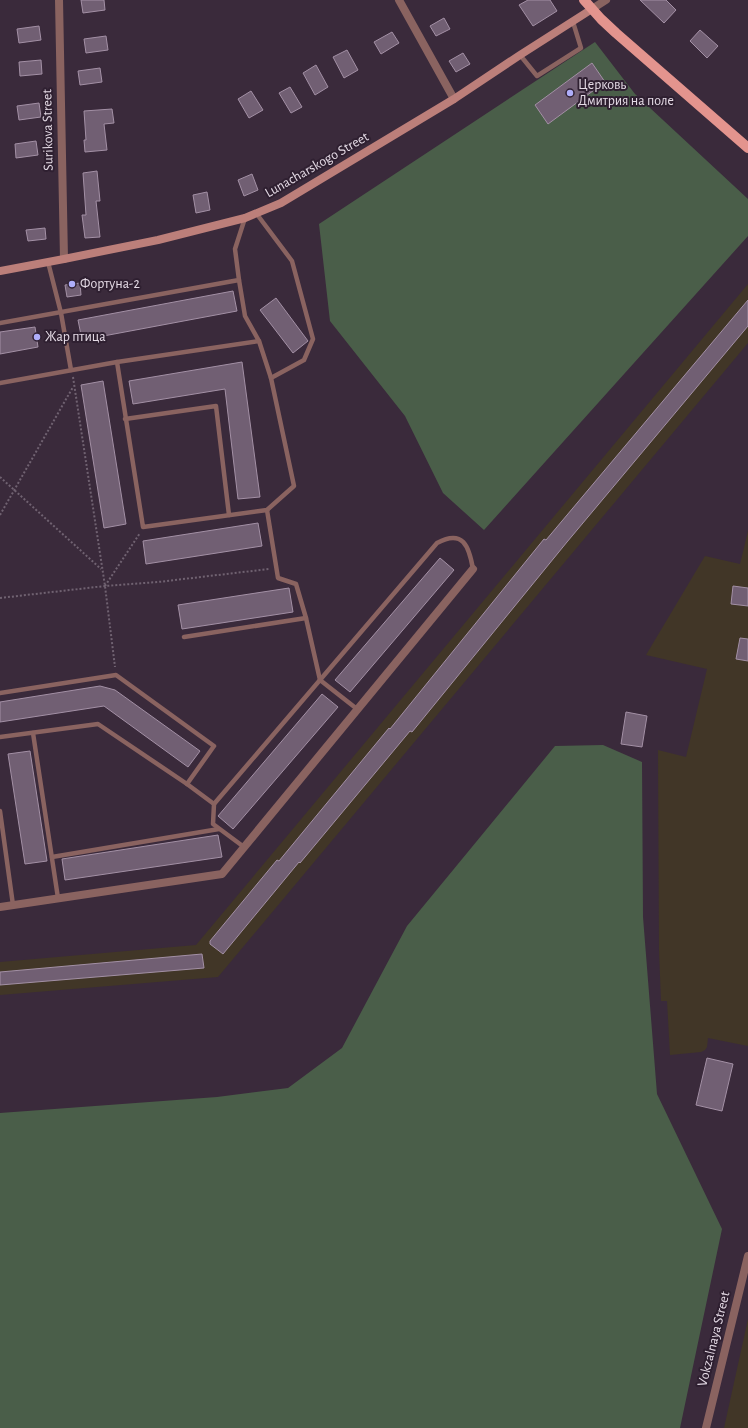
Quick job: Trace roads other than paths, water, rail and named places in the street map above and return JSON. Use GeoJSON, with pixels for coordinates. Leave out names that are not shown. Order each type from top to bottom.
{"type":"FeatureCollection","features":[{"type":"Feature","properties":{"kind":"main road"},"geometry":{"type":"LineString","coordinates":[[584,0],[616,33],[748,148]]}},
{"type":"Feature","properties":{"kind":"street","name":"Surikova Street"},"geometry":{"type":"LineString","coordinates":[[59,0],[64,259]]}},
{"type":"Feature","properties":{"kind":"street"},"geometry":{"type":"LineString","coordinates":[[399,0],[454,99]]}},
{"type":"Feature","properties":{"kind":"street"},"geometry":{"type":"LineString","coordinates":[[592,9],[606,0]]}},
{"type":"Feature","properties":{"kind":"street","name":"Lunacharskogo Street"},"geometry":{"type":"LineString","coordinates":[[0,271],[158,240],[245,218],[281,203],[454,99],[592,9]]}},
{"type":"Feature","properties":{"kind":"street"},"geometry":{"type":"LineString","coordinates":[[0,907],[222,874],[473,569]]}},
{"type":"Feature","properties":{"kind":"street","name":"Vokzalnaya Street"},"geometry":{"type":"LineString","coordinates":[[706,1428],[748,1256]]}},
{"type":"Feature","properties":{"kind":"lane"},"geometry":{"type":"LineString","coordinates":[[520,55],[537,76],[544,72],[581,48],[572,22]]}},
{"type":"Feature","properties":{"kind":"lane"},"geometry":{"type":"LineString","coordinates":[[256,214],[292,261],[314,339],[304,360],[271,378]]}},
{"type":"Feature","properties":{"kind":"lane"},"geometry":{"type":"LineString","coordinates":[[117,362],[143,527],[267,510],[294,486],[271,378],[259,341],[246,316],[239,280],[235,249],[245,218]]}},
{"type":"Feature","properties":{"kind":"lane"},"geometry":{"type":"LineString","coordinates":[[48,262],[61,313],[71,370]]}},
{"type":"Feature","properties":{"kind":"lane"},"geometry":{"type":"LineString","coordinates":[[0,323],[239,280]]}},
{"type":"Feature","properties":{"kind":"lane"},"geometry":{"type":"LineString","coordinates":[[0,383],[117,362],[259,341]]}},
{"type":"Feature","properties":{"kind":"lane"},"geometry":{"type":"LineString","coordinates":[[125,418],[216,406],[229,515]]}},
{"type":"Feature","properties":{"kind":"lane"},"geometry":{"type":"LineString","coordinates":[[267,510],[278,578],[296,584],[306,618],[320,680],[357,709]]}},
{"type":"Feature","properties":{"kind":"lane"},"geometry":{"type":"LineString","coordinates":[[244,847],[213,824],[214,804],[437,543],[447,538],[456,538],[464,542],[470,553],[473,569]]}},
{"type":"Feature","properties":{"kind":"lane"},"geometry":{"type":"LineString","coordinates":[[184,637],[306,618]]}},
{"type":"Feature","properties":{"kind":"lane"},"geometry":{"type":"LineString","coordinates":[[0,692],[116,675],[214,746],[187,784]]}},
{"type":"Feature","properties":{"kind":"lane"},"geometry":{"type":"LineString","coordinates":[[0,737],[98,724],[214,804]]}},
{"type":"Feature","properties":{"kind":"lane"},"geometry":{"type":"LineString","coordinates":[[33,733],[58,898]]}},
{"type":"Feature","properties":{"kind":"lane"},"geometry":{"type":"LineString","coordinates":[[0,811],[13,905]]}},
{"type":"Feature","properties":{"kind":"lane"},"geometry":{"type":"LineString","coordinates":[[52,857],[219,829]]}},
{"type":"Feature","properties":{"kind":"place","name":"Церковь Дмитрия на поле"},"geometry":{"type":"Point","coordinates":[570,93]}},
{"type":"Feature","properties":{"kind":"place","name":"Фортуна-2"},"geometry":{"type":"Point","coordinates":[72,284]}},
{"type":"Feature","properties":{"kind":"place","name":"Жар птица"},"geometry":{"type":"Point","coordinates":[37,337]}}]}
